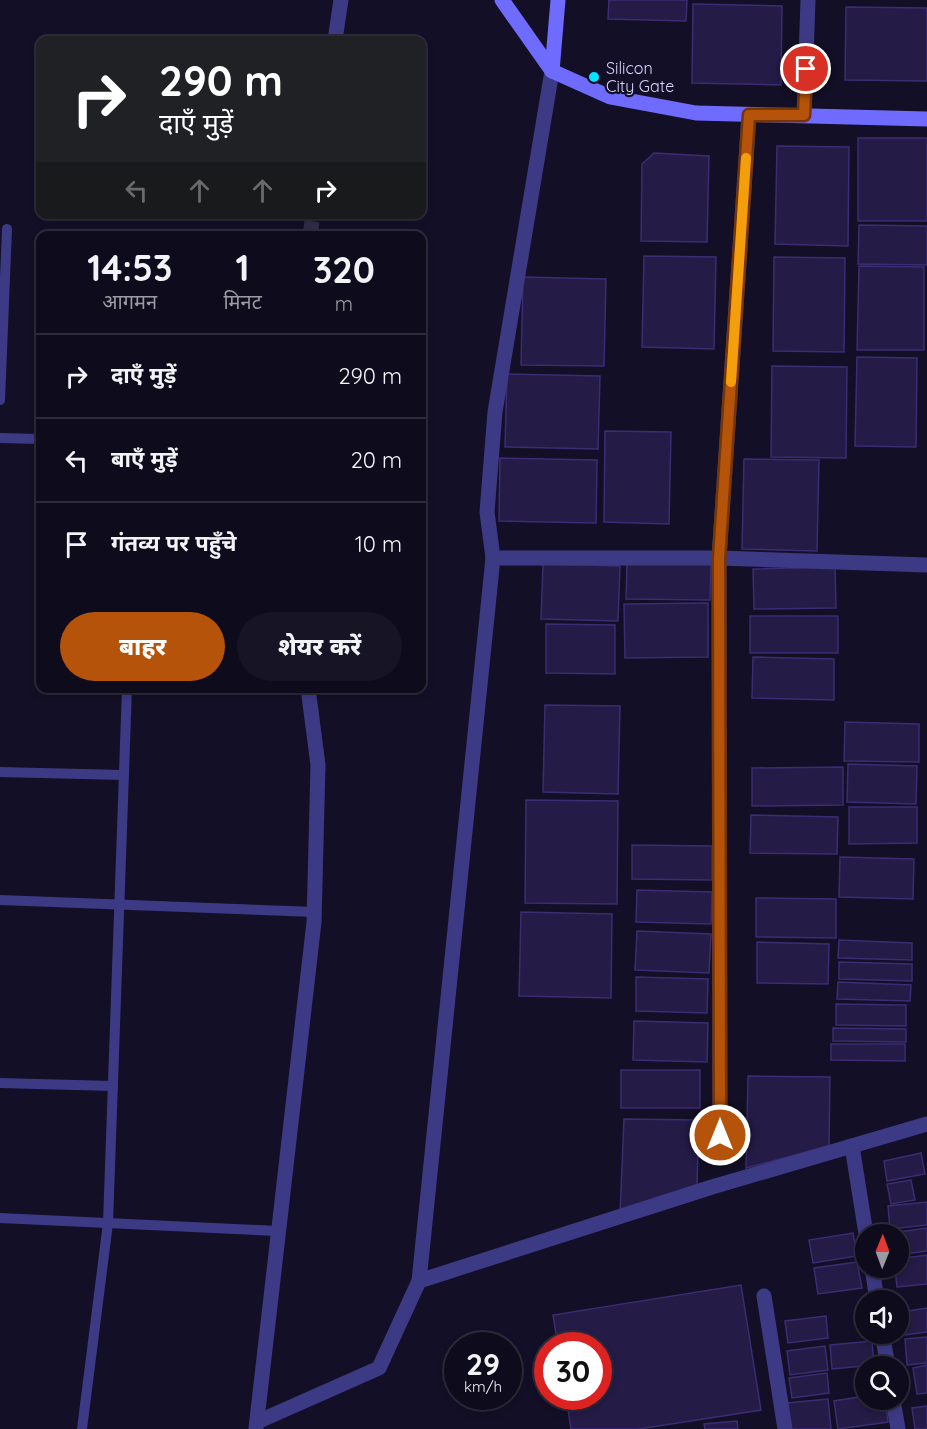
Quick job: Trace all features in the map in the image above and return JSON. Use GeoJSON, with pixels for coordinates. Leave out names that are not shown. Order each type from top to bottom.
{"type":"FeatureCollection","features":[{"type":"Feature","properties":{"kind":"street"},"geometry":{"type":"LineString","coordinates":[[336,36],[341,0]]}},
{"type":"Feature","properties":{"kind":"street"},"geometry":{"type":"LineString","coordinates":[[502,0],[552,71],[610,97],[696,113],[927,119]]}},
{"type":"Feature","properties":{"kind":"street"},"geometry":{"type":"LineString","coordinates":[[256,1425],[379,1368],[419,1281],[492,558],[487,512],[495,412],[552,71],[558,0]]}},
{"type":"Feature","properties":{"kind":"street"},"geometry":{"type":"LineString","coordinates":[[804,115],[808,0]]}},
{"type":"Feature","properties":{"kind":"street"},"geometry":{"type":"LineString","coordinates":[[720,1135],[719,558],[749,115]]}},
{"type":"Feature","properties":{"kind":"street"},"geometry":{"type":"LineString","coordinates":[[492,558],[719,558],[927,565]]}},
{"type":"Feature","properties":{"kind":"street"},"geometry":{"type":"LineString","coordinates":[[256,1425],[315,912],[318,765],[309,693]]}},
{"type":"Feature","properties":{"kind":"street"},"geometry":{"type":"LineString","coordinates":[[419,1281],[712,1187],[927,1124]]}},
{"type":"Feature","properties":{"kind":"street"},"geometry":{"type":"LineString","coordinates":[[852,1146],[864,1224]]}},
{"type":"Feature","properties":{"kind":"street"},"geometry":{"type":"LineString","coordinates":[[764,1296],[785,1429]]}},
{"type":"Feature","properties":{"kind":"street"},"geometry":{"type":"LineString","coordinates":[[895,1410],[898,1429]]}},
{"type":"Feature","properties":{"kind":"lane"},"geometry":{"type":"LineString","coordinates":[[0,400],[2,283],[7,229]]}},
{"type":"Feature","properties":{"kind":"lane"},"geometry":{"type":"LineString","coordinates":[[0,438],[36,439]]}},
{"type":"Feature","properties":{"kind":"lane"},"geometry":{"type":"LineString","coordinates":[[82,1429],[108,1223],[127,693]]}},
{"type":"Feature","properties":{"kind":"lane"},"geometry":{"type":"LineString","coordinates":[[0,772],[124,775]]}},
{"type":"Feature","properties":{"kind":"lane"},"geometry":{"type":"LineString","coordinates":[[0,900],[315,912]]}},
{"type":"Feature","properties":{"kind":"lane"},"geometry":{"type":"LineString","coordinates":[[0,1083],[113,1086]]}},
{"type":"Feature","properties":{"kind":"lane"},"geometry":{"type":"LineString","coordinates":[[0,1218],[278,1231]]}},
{"type":"Feature","properties":{"kind":"building"},"geometry":{"type":"Polygon","coordinates":[[[609,0],[687,0],[686,21],[608,19],[609,0]]]}},
{"type":"Feature","properties":{"kind":"building"},"geometry":{"type":"Polygon","coordinates":[[[693,4],[782,6],[781,85],[692,83],[693,4]]]}},
{"type":"Feature","properties":{"kind":"building"},"geometry":{"type":"Polygon","coordinates":[[[846,7],[927,8],[927,81],[845,80],[846,7]]]}},
{"type":"Feature","properties":{"kind":"building"},"geometry":{"type":"Polygon","coordinates":[[[858,138],[927,138],[927,221],[858,221],[858,138]]]}},
{"type":"Feature","properties":{"kind":"building"},"geometry":{"type":"Polygon","coordinates":[[[777,146],[849,147],[848,246],[775,244],[777,146]]]}},
{"type":"Feature","properties":{"kind":"building"},"geometry":{"type":"Polygon","coordinates":[[[654,153],[709,156],[707,242],[641,241],[642,164],[654,153]]]}},
{"type":"Feature","properties":{"kind":"building"},"geometry":{"type":"Polygon","coordinates":[[[859,225],[927,226],[927,265],[858,264],[859,225]]]}},
{"type":"Feature","properties":{"kind":"building"},"geometry":{"type":"Polygon","coordinates":[[[644,256],[716,257],[714,349],[642,347],[644,256]]]}},
{"type":"Feature","properties":{"kind":"building"},"geometry":{"type":"Polygon","coordinates":[[[774,257],[845,258],[844,352],[773,351],[774,257]]]}},
{"type":"Feature","properties":{"kind":"building"},"geometry":{"type":"Polygon","coordinates":[[[859,266],[924,267],[924,350],[857,350],[859,266]]]}},
{"type":"Feature","properties":{"kind":"building"},"geometry":{"type":"Polygon","coordinates":[[[523,277],[606,279],[604,366],[521,365],[523,277]]]}},
{"type":"Feature","properties":{"kind":"building"},"geometry":{"type":"Polygon","coordinates":[[[857,357],[917,358],[916,447],[855,446],[857,357]]]}},
{"type":"Feature","properties":{"kind":"building"},"geometry":{"type":"Polygon","coordinates":[[[772,366],[847,367],[846,458],[771,457],[772,366]]]}},
{"type":"Feature","properties":{"kind":"building"},"geometry":{"type":"Polygon","coordinates":[[[507,374],[600,376],[598,449],[505,447],[507,374]]]}},
{"type":"Feature","properties":{"kind":"building"},"geometry":{"type":"Polygon","coordinates":[[[605,431],[671,432],[669,524],[604,522],[605,431]]]}},
{"type":"Feature","properties":{"kind":"building"},"geometry":{"type":"Polygon","coordinates":[[[500,458],[597,460],[596,523],[499,521],[500,458]]]}},
{"type":"Feature","properties":{"kind":"building"},"geometry":{"type":"Polygon","coordinates":[[[744,459],[819,460],[817,551],[742,549],[744,459]]]}},
{"type":"Feature","properties":{"kind":"building"},"geometry":{"type":"Polygon","coordinates":[[[627,562],[711,563],[710,600],[626,599],[627,562]]]}},
{"type":"Feature","properties":{"kind":"building"},"geometry":{"type":"Polygon","coordinates":[[[543,564],[620,566],[618,621],[541,619],[543,564]]]}},
{"type":"Feature","properties":{"kind":"building"},"geometry":{"type":"Polygon","coordinates":[[[835,567],[836,608],[754,609],[753,569],[835,567]]]}},
{"type":"Feature","properties":{"kind":"building"},"geometry":{"type":"Polygon","coordinates":[[[708,603],[708,657],[625,658],[624,604],[708,603]]]}},
{"type":"Feature","properties":{"kind":"building"},"geometry":{"type":"Polygon","coordinates":[[[750,616],[838,616],[838,653],[750,653],[750,616]]]}},
{"type":"Feature","properties":{"kind":"building"},"geometry":{"type":"Polygon","coordinates":[[[546,624],[615,625],[615,674],[546,673],[546,624]]]}},
{"type":"Feature","properties":{"kind":"building"},"geometry":{"type":"Polygon","coordinates":[[[753,657],[834,659],[834,700],[752,698],[753,657]]]}},
{"type":"Feature","properties":{"kind":"building"},"geometry":{"type":"Polygon","coordinates":[[[545,705],[620,706],[618,794],[543,792],[545,705]]]}},
{"type":"Feature","properties":{"kind":"building"},"geometry":{"type":"Polygon","coordinates":[[[845,722],[919,724],[919,762],[844,761],[845,722]]]}},
{"type":"Feature","properties":{"kind":"building"},"geometry":{"type":"Polygon","coordinates":[[[848,764],[917,766],[916,804],[847,802],[848,764]]]}},
{"type":"Feature","properties":{"kind":"building"},"geometry":{"type":"Polygon","coordinates":[[[843,767],[843,805],[752,806],[752,768],[843,767]]]}},
{"type":"Feature","properties":{"kind":"building"},"geometry":{"type":"Polygon","coordinates":[[[526,800],[618,801],[617,904],[525,903],[526,800]]]}},
{"type":"Feature","properties":{"kind":"building"},"geometry":{"type":"Polygon","coordinates":[[[849,807],[917,807],[917,843],[849,844],[849,807]]]}},
{"type":"Feature","properties":{"kind":"building"},"geometry":{"type":"Polygon","coordinates":[[[751,815],[838,817],[837,854],[750,853],[751,815]]]}},
{"type":"Feature","properties":{"kind":"building"},"geometry":{"type":"Polygon","coordinates":[[[632,845],[712,846],[712,880],[632,879],[632,845]]]}},
{"type":"Feature","properties":{"kind":"building"},"geometry":{"type":"Polygon","coordinates":[[[840,857],[914,859],[913,899],[839,897],[840,857]]]}},
{"type":"Feature","properties":{"kind":"building"},"geometry":{"type":"Polygon","coordinates":[[[637,890],[712,892],[711,924],[636,922],[637,890]]]}},
{"type":"Feature","properties":{"kind":"building"},"geometry":{"type":"Polygon","coordinates":[[[756,898],[836,899],[836,938],[756,937],[756,898]]]}},
{"type":"Feature","properties":{"kind":"building"},"geometry":{"type":"Polygon","coordinates":[[[521,912],[612,914],[611,998],[519,996],[521,912]]]}},
{"type":"Feature","properties":{"kind":"building"},"geometry":{"type":"Polygon","coordinates":[[[637,931],[711,934],[709,973],[635,970],[637,931]]]}},
{"type":"Feature","properties":{"kind":"building"},"geometry":{"type":"Polygon","coordinates":[[[839,940],[912,943],[912,960],[838,958],[839,940]]]}},
{"type":"Feature","properties":{"kind":"building"},"geometry":{"type":"Polygon","coordinates":[[[757,942],[829,944],[828,984],[757,983],[757,942]]]}},
{"type":"Feature","properties":{"kind":"building"},"geometry":{"type":"Polygon","coordinates":[[[839,962],[912,964],[912,981],[839,979],[839,962]]]}},
{"type":"Feature","properties":{"kind":"building"},"geometry":{"type":"Polygon","coordinates":[[[636,977],[708,979],[707,1013],[636,1011],[636,977]]]}},
{"type":"Feature","properties":{"kind":"building"},"geometry":{"type":"Polygon","coordinates":[[[838,982],[911,985],[910,1001],[837,999],[838,982]]]}},
{"type":"Feature","properties":{"kind":"building"},"geometry":{"type":"Polygon","coordinates":[[[836,1004],[906,1005],[906,1026],[836,1025],[836,1004]]]}},
{"type":"Feature","properties":{"kind":"building"},"geometry":{"type":"Polygon","coordinates":[[[634,1021],[708,1023],[707,1062],[633,1060],[634,1021]]]}},
{"type":"Feature","properties":{"kind":"building"},"geometry":{"type":"Polygon","coordinates":[[[833,1028],[906,1029],[906,1042],[833,1041],[833,1028]]]}},
{"type":"Feature","properties":{"kind":"building"},"geometry":{"type":"Polygon","coordinates":[[[831,1044],[905,1044],[905,1061],[831,1060],[831,1044]]]}},
{"type":"Feature","properties":{"kind":"building"},"geometry":{"type":"Polygon","coordinates":[[[621,1070],[700,1070],[700,1108],[621,1108],[621,1070]]]}},
{"type":"Feature","properties":{"kind":"building"},"geometry":{"type":"Polygon","coordinates":[[[748,1076],[830,1077],[829,1146],[746,1168],[748,1076]]]}},
{"type":"Feature","properties":{"kind":"building"},"geometry":{"type":"Polygon","coordinates":[[[624,1119],[699,1120],[697,1185],[620,1214],[624,1119]]]}},
{"type":"Feature","properties":{"kind":"building"},"geometry":{"type":"Polygon","coordinates":[[[921,1153],[925,1174],[887,1181],[884,1161],[921,1153]]]}},
{"type":"Feature","properties":{"kind":"building"},"geometry":{"type":"Polygon","coordinates":[[[911,1180],[915,1200],[891,1204],[887,1184],[911,1180]]]}},
{"type":"Feature","properties":{"kind":"building"},"geometry":{"type":"Polygon","coordinates":[[[927,1202],[927,1225],[909,1227],[909,1224],[890,1224],[888,1206],[927,1202]]]}},
{"type":"Feature","properties":{"kind":"building"},"geometry":{"type":"Polygon","coordinates":[[[927,1228],[927,1251],[909,1253],[909,1231],[927,1228]]]}},
{"type":"Feature","properties":{"kind":"building"},"geometry":{"type":"Polygon","coordinates":[[[853,1233],[855,1256],[813,1263],[809,1240],[853,1233]]]}},
{"type":"Feature","properties":{"kind":"building"},"geometry":{"type":"Polygon","coordinates":[[[927,1255],[927,1284],[897,1287],[896,1278],[909,1278],[909,1257],[927,1255]]]}},
{"type":"Feature","properties":{"kind":"building"},"geometry":{"type":"Polygon","coordinates":[[[855,1262],[855,1278],[860,1278],[862,1288],[818,1294],[814,1268],[855,1262]]]}},
{"type":"Feature","properties":{"kind":"building"},"geometry":{"type":"Polygon","coordinates":[[[741,1285],[761,1410],[639,1429],[571,1429],[568,1410],[612,1410],[612,1332],[556,1332],[553,1315],[741,1285]]]}},
{"type":"Feature","properties":{"kind":"building"},"geometry":{"type":"Polygon","coordinates":[[[927,1308],[927,1332],[909,1334],[909,1311],[927,1308]]]}},
{"type":"Feature","properties":{"kind":"building"},"geometry":{"type":"Polygon","coordinates":[[[826,1316],[828,1338],[788,1343],[785,1321],[826,1316]]]}},
{"type":"Feature","properties":{"kind":"building"},"geometry":{"type":"Polygon","coordinates":[[[927,1337],[927,1363],[909,1365],[905,1344],[909,1344],[909,1339],[927,1337]]]}},
{"type":"Feature","properties":{"kind":"building"},"geometry":{"type":"Polygon","coordinates":[[[872,1344],[873,1356],[855,1356],[855,1367],[832,1369],[830,1345],[872,1344]]]}},
{"type":"Feature","properties":{"kind":"building"},"geometry":{"type":"Polygon","coordinates":[[[825,1346],[828,1370],[790,1375],[787,1351],[825,1346]]]}},
{"type":"Feature","properties":{"kind":"building"},"geometry":{"type":"Polygon","coordinates":[[[927,1365],[927,1393],[917,1394],[913,1368],[927,1365]]]}},
{"type":"Feature","properties":{"kind":"building"},"geometry":{"type":"Polygon","coordinates":[[[827,1373],[829,1393],[792,1398],[789,1378],[827,1373]]]}},
{"type":"Feature","properties":{"kind":"building"},"geometry":{"type":"Polygon","coordinates":[[[855,1398],[855,1410],[886,1410],[888,1422],[838,1429],[834,1401],[855,1398]]]}},
{"type":"Feature","properties":{"kind":"building"},"geometry":{"type":"Polygon","coordinates":[[[828,1399],[831,1429],[790,1429],[787,1403],[828,1399]]]}},
{"type":"Feature","properties":{"kind":"building"},"geometry":{"type":"Polygon","coordinates":[[[927,1406],[927,1429],[915,1429],[912,1408],[927,1406]]]}},
{"type":"Feature","properties":{"kind":"building"},"geometry":{"type":"Polygon","coordinates":[[[737,1421],[738,1429],[705,1429],[704,1424],[737,1421]]]}},
{"type":"Feature","properties":{"kind":"tunnel"},"geometry":{"type":"LineString","coordinates":[[311,231],[312,219]]}},
{"type":"Feature","properties":{"kind":"slow traffic"},"geometry":{"type":"LineString","coordinates":[[731,382],[746,158]]}},
{"type":"Feature","properties":{"kind":"place","name":"Silicon City Gate"},"geometry":{"type":"Point","coordinates":[594,77]}},
{"type":"Feature","properties":{"kind":"route"},"geometry":{"type":"LineString","coordinates":[[720,1135],[719,558],[749,115],[804,115],[806,69]]}}]}
